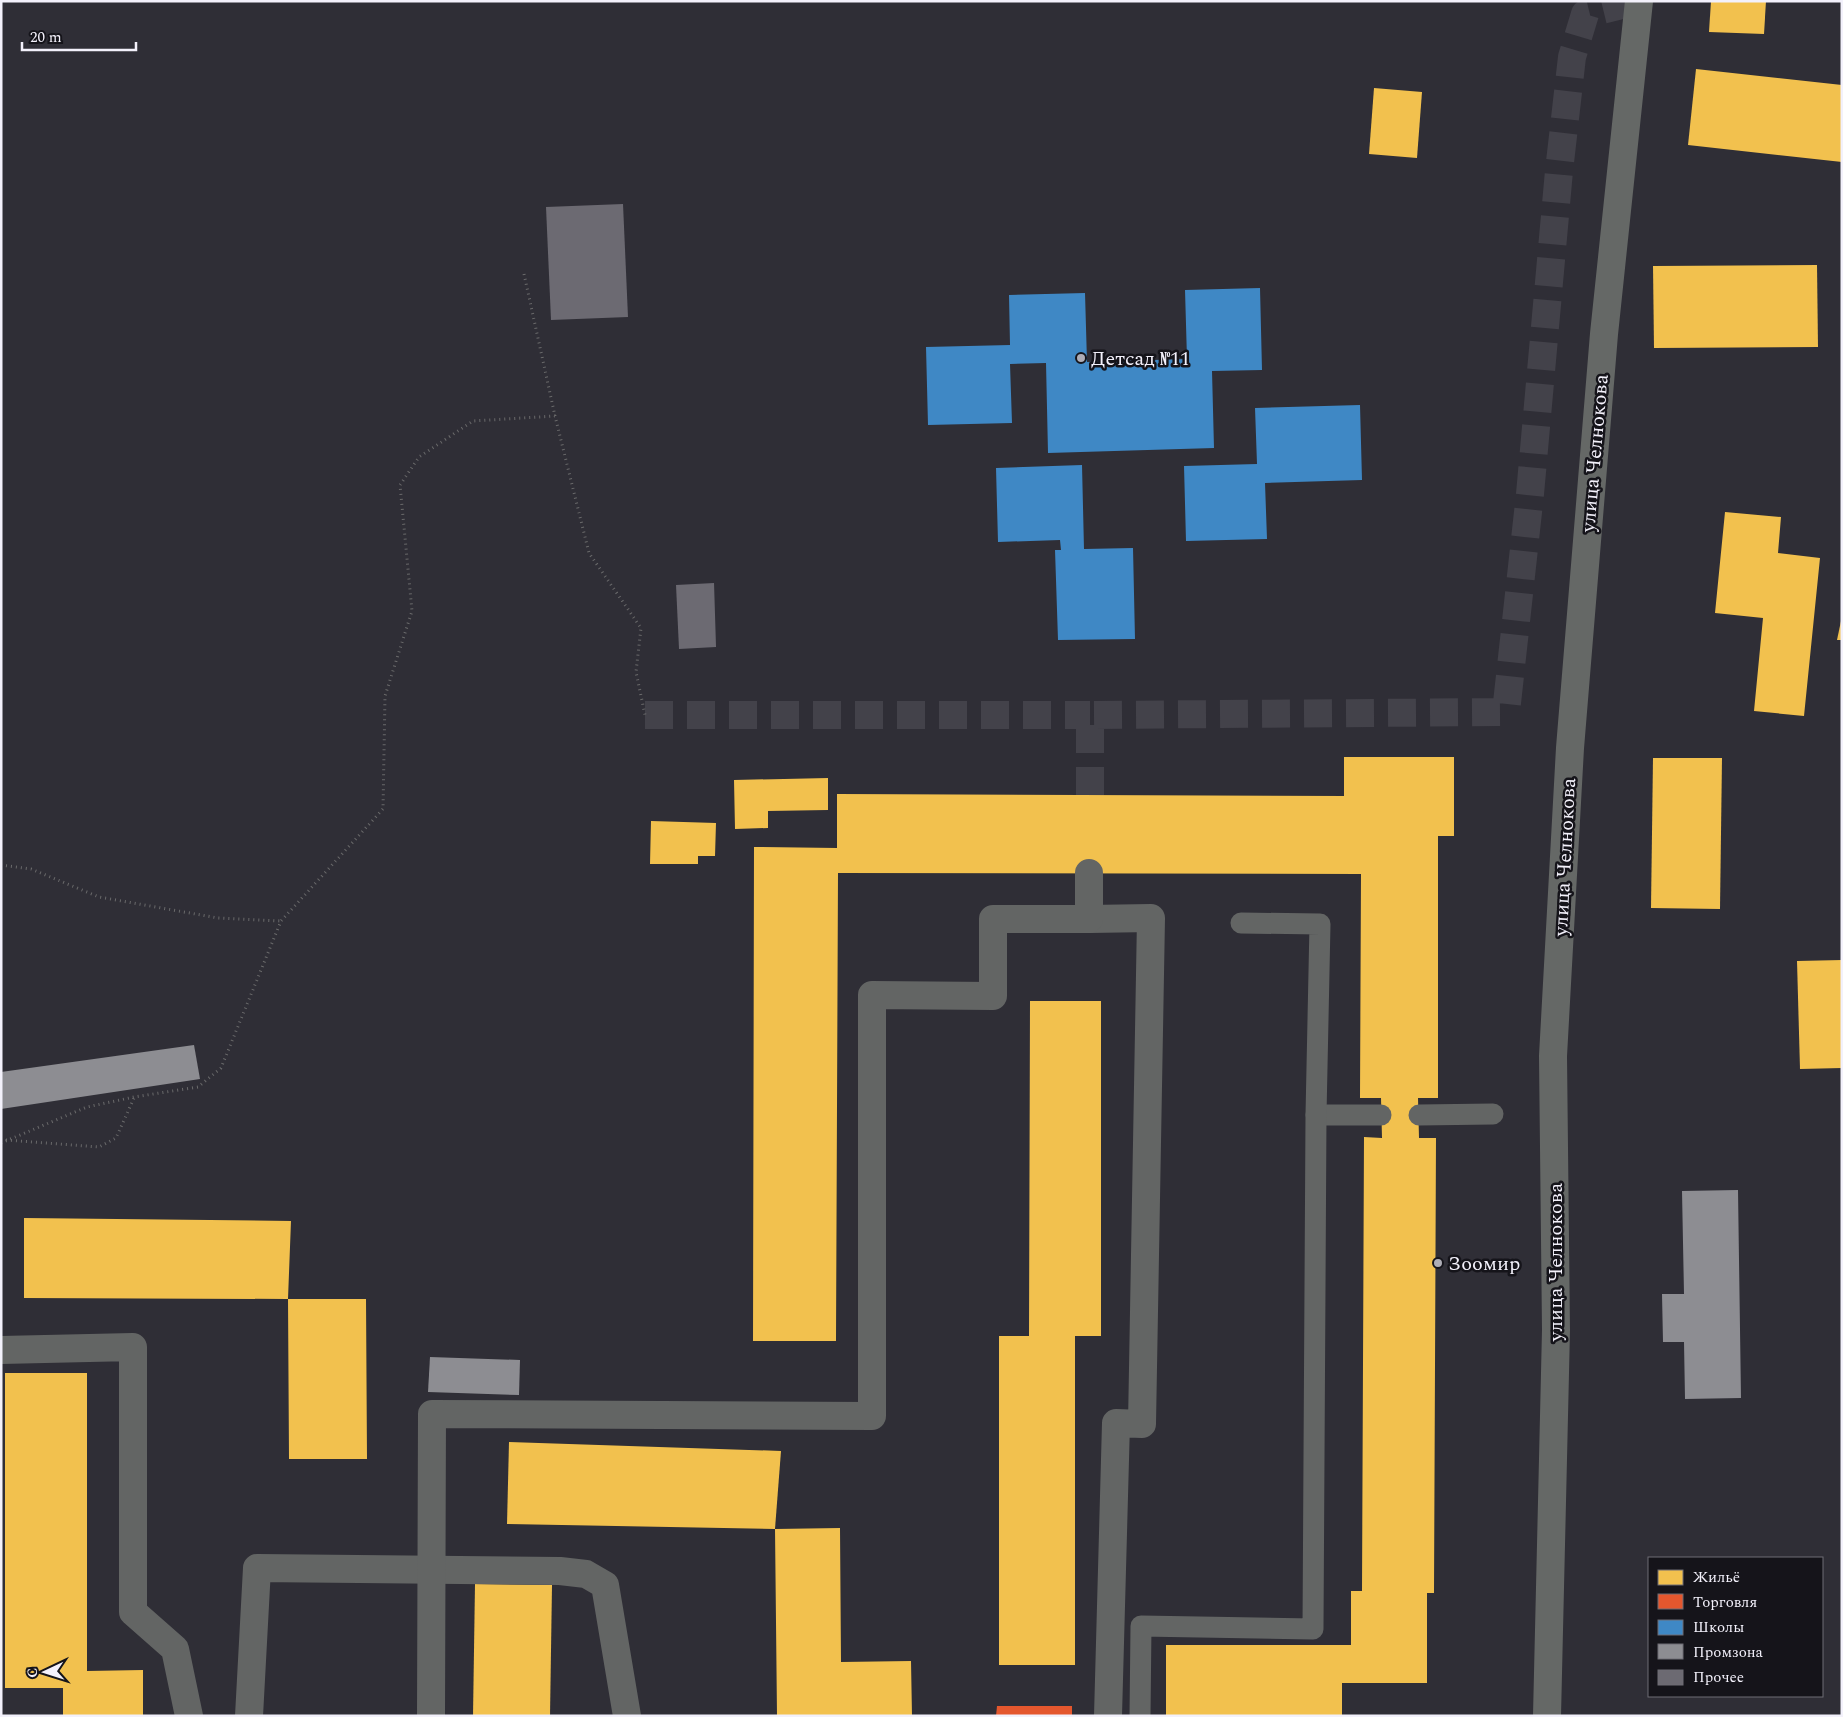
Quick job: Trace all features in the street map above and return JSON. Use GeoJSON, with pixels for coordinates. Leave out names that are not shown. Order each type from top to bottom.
{"type":"FeatureCollection","features":[{"type":"Feature","properties":{"kind":"main road","name":"улица Челнокова"},"geometry":{"type":"LineString","coordinates":[[1547,1716],[1556,1330],[1553,1056],[1570,748],[1602,354],[1639,1]]}},
{"type":"Feature","properties":{"kind":"street"},"geometry":{"type":"LineString","coordinates":[[1089,874],[1089,919]]}},
{"type":"Feature","properties":{"kind":"street"},"geometry":{"type":"LineString","coordinates":[[431,1716],[432,1414],[872,1416],[872,995],[993,996],[993,919],[1151,918],[1142,1424],[1116,1423],[1108,1716]]}},
{"type":"Feature","properties":{"kind":"street"},"geometry":{"type":"LineString","coordinates":[[1,1350],[133,1347],[133,1612],[176,1649],[189,1716]]}},
{"type":"Feature","properties":{"kind":"street"},"geometry":{"type":"LineString","coordinates":[[249,1716],[257,1568],[560,1571],[586,1574],[605,1585],[628,1716]]}},
{"type":"Feature","properties":{"kind":"lane"},"geometry":{"type":"LineString","coordinates":[[1140,1716],[1141,1626],[1313,1629],[1316,1115],[1320,924],[1241,923]]}},
{"type":"Feature","properties":{"kind":"lane"},"geometry":{"type":"LineString","coordinates":[[1316,1115],[1381,1114]]}},
{"type":"Feature","properties":{"kind":"lane"},"geometry":{"type":"LineString","coordinates":[[1419,1115],[1493,1114]]}},
{"type":"Feature","properties":{"kind":"path"},"geometry":{"type":"LineString","coordinates":[[524,274],[589,553],[641,628],[636,672],[645,715]]}},
{"type":"Feature","properties":{"kind":"path"},"geometry":{"type":"LineString","coordinates":[[3,1142],[87,1108],[134,1097],[198,1087],[221,1068],[281,921],[383,809],[385,696],[412,612],[400,485],[419,457],[473,421],[556,416]]}},
{"type":"Feature","properties":{"kind":"path"},"geometry":{"type":"LineString","coordinates":[[1,865],[31,869],[99,897],[218,918],[281,921]]}},
{"type":"Feature","properties":{"kind":"path"},"geometry":{"type":"LineString","coordinates":[[3,1142],[99,1147],[116,1138],[134,1097]]}},
{"type":"Feature","properties":{"kind":"building: Жильё"},"geometry":{"type":"Polygon","coordinates":[[[1711,1],[1766,1],[1764,34],[1709,32],[1711,1]]]}},
{"type":"Feature","properties":{"kind":"building: Жильё"},"geometry":{"type":"Polygon","coordinates":[[[1696,69],[1842,85],[1842,162],[1688,145],[1696,69]]]}},
{"type":"Feature","properties":{"kind":"building: Жильё"},"geometry":{"type":"Polygon","coordinates":[[[1374,88],[1422,92],[1417,158],[1369,154],[1374,88]]]}},
{"type":"Feature","properties":{"kind":"building: Жильё"},"geometry":{"type":"Polygon","coordinates":[[[1817,265],[1818,347],[1654,348],[1653,266],[1817,265]]]}},
{"type":"Feature","properties":{"kind":"building: Жильё"},"geometry":{"type":"Polygon","coordinates":[[[1725,512],[1781,517],[1778,553],[1820,558],[1804,716],[1754,711],[1763,618],[1715,613],[1725,512]]]}},
{"type":"Feature","properties":{"kind":"building: Жильё"},"geometry":{"type":"Polygon","coordinates":[[[1841,621],[1842,640],[1837,640],[1841,621]]]}},
{"type":"Feature","properties":{"kind":"building: Жильё"},"geometry":{"type":"Polygon","coordinates":[[[1344,757],[1454,757],[1454,836],[1438,836],[1438,1098],[1418,1098],[1419,1138],[1436,1138],[1434,1593],[1427,1593],[1427,1683],[1342,1683],[1342,1716],[1166,1716],[1166,1645],[1351,1645],[1351,1591],[1362,1591],[1364,1137],[1382,1138],[1381,1098],[1360,1098],[1361,874],[838,873],[836,1341],[753,1341],[754,847],[837,848],[837,794],[1344,796],[1344,757]]]}},
{"type":"Feature","properties":{"kind":"building: Жильё"},"geometry":{"type":"Polygon","coordinates":[[[1653,758],[1722,758],[1720,909],[1651,908],[1653,758]]]}},
{"type":"Feature","properties":{"kind":"building: Жильё"},"geometry":{"type":"Polygon","coordinates":[[[828,778],[828,810],[768,811],[768,828],[735,829],[734,780],[828,778]]]}},
{"type":"Feature","properties":{"kind":"building: Жильё"},"geometry":{"type":"Polygon","coordinates":[[[651,821],[716,823],[715,856],[698,856],[698,864],[650,864],[651,821]]]}},
{"type":"Feature","properties":{"kind":"building: Жильё"},"geometry":{"type":"Polygon","coordinates":[[[1842,960],[1842,1068],[1800,1069],[1797,961],[1842,960]]]}},
{"type":"Feature","properties":{"kind":"building: Жильё"},"geometry":{"type":"Polygon","coordinates":[[[1030,1001],[1101,1001],[1101,1336],[1075,1336],[1075,1665],[999,1665],[999,1336],[1029,1336],[1030,1001]]]}},
{"type":"Feature","properties":{"kind":"building: Жильё"},"geometry":{"type":"Polygon","coordinates":[[[24,1218],[291,1221],[288,1299],[24,1298],[24,1218]]]}},
{"type":"Feature","properties":{"kind":"building: Жильё"},"geometry":{"type":"Polygon","coordinates":[[[288,1299],[366,1299],[367,1459],[289,1459],[288,1299]]]}},
{"type":"Feature","properties":{"kind":"building: Жильё"},"geometry":{"type":"Polygon","coordinates":[[[5,1373],[87,1373],[87,1671],[143,1670],[143,1716],[63,1716],[63,1688],[5,1688],[5,1373]]]}},
{"type":"Feature","properties":{"kind":"building: Жильё"},"geometry":{"type":"Polygon","coordinates":[[[509,1442],[781,1451],[775,1529],[507,1524],[509,1442]]]}},
{"type":"Feature","properties":{"kind":"building: Жильё"},"geometry":{"type":"Polygon","coordinates":[[[840,1528],[841,1662],[911,1661],[912,1716],[777,1716],[775,1529],[840,1528]]]}},
{"type":"Feature","properties":{"kind":"building: Жильё"},"geometry":{"type":"Polygon","coordinates":[[[475,1584],[552,1585],[550,1716],[473,1716],[475,1584]]]}},
{"type":"Feature","properties":{"kind":"building: Торговля"},"geometry":{"type":"Polygon","coordinates":[[[997,1706],[1072,1706],[1072,1716],[996,1716],[997,1706]]]}},
{"type":"Feature","properties":{"kind":"building: Школы"},"geometry":{"type":"Polygon","coordinates":[[[1260,288],[1262,370],[1212,371],[1214,448],[1048,453],[1046,363],[1010,364],[1012,423],[928,425],[926,347],[1010,345],[1009,295],[1085,293],[1087,362],[1187,359],[1185,290],[1260,288]]]}},
{"type":"Feature","properties":{"kind":"building: Школы"},"geometry":{"type":"Polygon","coordinates":[[[1360,405],[1362,480],[1265,483],[1267,539],[1186,541],[1184,466],[1257,464],[1255,408],[1360,405]]]}},
{"type":"Feature","properties":{"kind":"building: Школы"},"geometry":{"type":"Polygon","coordinates":[[[1082,465],[1084,549],[1133,548],[1135,639],[1058,640],[1055,550],[1061,550],[1060,540],[998,542],[996,468],[1082,465]]]}},
{"type":"Feature","properties":{"kind":"building: Промзона"},"geometry":{"type":"Polygon","coordinates":[[[194,1045],[200,1079],[1,1109],[1,1072],[194,1045]]]}},
{"type":"Feature","properties":{"kind":"building: Промзона"},"geometry":{"type":"Polygon","coordinates":[[[1738,1190],[1741,1398],[1685,1399],[1684,1342],[1663,1342],[1662,1294],[1684,1294],[1682,1191],[1738,1190]]]}},
{"type":"Feature","properties":{"kind":"building: Промзона"},"geometry":{"type":"Polygon","coordinates":[[[430,1357],[520,1360],[519,1395],[428,1392],[430,1357]]]}},
{"type":"Feature","properties":{"kind":"building: Прочее"},"geometry":{"type":"Polygon","coordinates":[[[623,204],[628,317],[551,320],[546,207],[623,204]]]}},
{"type":"Feature","properties":{"kind":"building: Прочее"},"geometry":{"type":"Polygon","coordinates":[[[714,583],[716,647],[679,649],[676,585],[714,583]]]}},
{"type":"Feature","properties":{"kind":"tunnel"},"geometry":{"type":"LineString","coordinates":[[1090,795],[1090,715],[1506,712],[1530,494],[1559,171],[1572,57],[1585,14],[1638,1]]}},
{"type":"Feature","properties":{"kind":"tunnel"},"geometry":{"type":"LineString","coordinates":[[645,715],[1090,715]]}},
{"type":"Feature","properties":{"kind":"place","name":"Детсад №11"},"geometry":{"type":"Point","coordinates":[1081,358]}},
{"type":"Feature","properties":{"kind":"place","name":"Зоомир"},"geometry":{"type":"Point","coordinates":[1438,1263]}}]}
